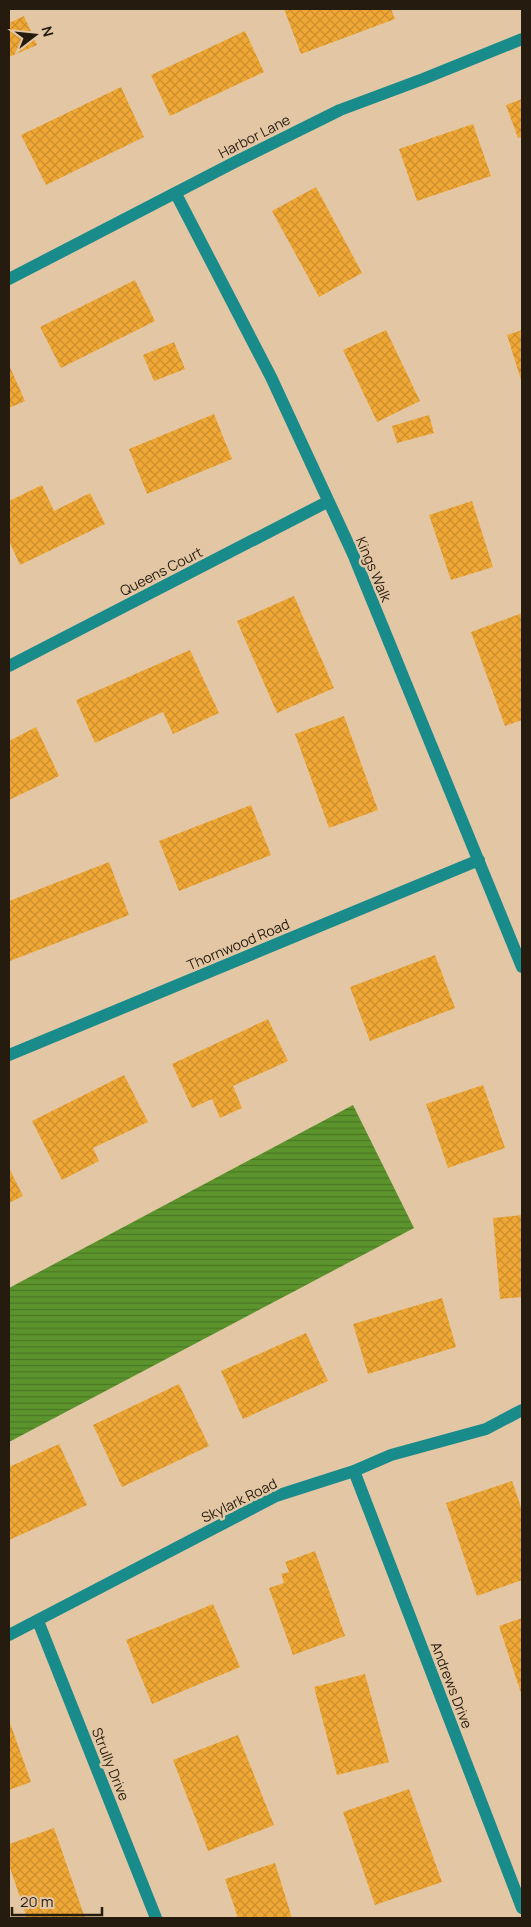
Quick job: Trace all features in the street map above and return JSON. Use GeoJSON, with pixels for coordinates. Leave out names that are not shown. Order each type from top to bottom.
{"type":"FeatureCollection","features":[{"type":"Feature","properties":{"kind":"street","name":"Harbor Lane"},"geometry":{"type":"LineString","coordinates":[[9,279],[176,194],[234,162],[340,110],[423,80],[522,39]]}},
{"type":"Feature","properties":{"kind":"street","name":"Kings Walk"},"geometry":{"type":"LineString","coordinates":[[176,194],[270,377],[353,554],[522,967]]}},
{"type":"Feature","properties":{"kind":"street","name":"Queens Court"},"geometry":{"type":"LineString","coordinates":[[9,666],[327,502]]}},
{"type":"Feature","properties":{"kind":"street","name":"Thornwood Road"},"geometry":{"type":"LineString","coordinates":[[9,1055],[478,860]]}},
{"type":"Feature","properties":{"kind":"street","name":"Skylark Road"},"geometry":{"type":"LineString","coordinates":[[9,1635],[276,1496],[354,1471],[391,1455],[486,1429],[522,1410]]}},
{"type":"Feature","properties":{"kind":"street","name":"Andrews Drive"},"geometry":{"type":"LineString","coordinates":[[354,1471],[522,1908]]}},
{"type":"Feature","properties":{"kind":"street","name":"Strully Drive"},"geometry":{"type":"LineString","coordinates":[[38,1620],[156,1918]]}},
{"type":"Feature","properties":{"kind":"shaded area"},"geometry":{"type":"Polygon","coordinates":[[[353,1105],[414,1228],[9,1442],[9,1288],[353,1105]]]}},
{"type":"Feature","properties":{"kind":"building"},"geometry":{"type":"Polygon","coordinates":[[[284,9],[391,9],[395,19],[301,54],[284,9]]]}},
{"type":"Feature","properties":{"kind":"building"},"geometry":{"type":"Polygon","coordinates":[[[24,16],[37,45],[9,57],[9,23],[24,16]]]}},
{"type":"Feature","properties":{"kind":"building"},"geometry":{"type":"Polygon","coordinates":[[[245,31],[264,72],[170,116],[151,75],[245,31]]]}},
{"type":"Feature","properties":{"kind":"building"},"geometry":{"type":"Polygon","coordinates":[[[121,87],[144,137],[46,185],[21,135],[121,87]]]}},
{"type":"Feature","properties":{"kind":"building"},"geometry":{"type":"Polygon","coordinates":[[[522,99],[522,137],[518,138],[506,105],[522,99]]]}},
{"type":"Feature","properties":{"kind":"building"},"geometry":{"type":"Polygon","coordinates":[[[473,124],[491,176],[417,201],[399,149],[473,124]]]}},
{"type":"Feature","properties":{"kind":"building"},"geometry":{"type":"Polygon","coordinates":[[[316,187],[362,273],[319,297],[272,211],[316,187]]]}},
{"type":"Feature","properties":{"kind":"building"},"geometry":{"type":"Polygon","coordinates":[[[135,280],[155,321],[61,368],[40,327],[135,280]]]}},
{"type":"Feature","properties":{"kind":"building"},"geometry":{"type":"Polygon","coordinates":[[[386,330],[420,401],[377,422],[343,350],[386,330]]]}},
{"type":"Feature","properties":{"kind":"building"},"geometry":{"type":"Polygon","coordinates":[[[522,330],[522,383],[507,335],[522,330]]]}},
{"type":"Feature","properties":{"kind":"building"},"geometry":{"type":"Polygon","coordinates":[[[174,342],[185,369],[154,381],[143,355],[174,342]]]}},
{"type":"Feature","properties":{"kind":"building"},"geometry":{"type":"Polygon","coordinates":[[[9,365],[25,401],[9,408],[9,365]]]}},
{"type":"Feature","properties":{"kind":"building"},"geometry":{"type":"Polygon","coordinates":[[[214,414],[232,459],[147,494],[129,449],[214,414]]]}},
{"type":"Feature","properties":{"kind":"building"},"geometry":{"type":"Polygon","coordinates":[[[429,415],[434,433],[397,443],[392,426],[429,415]]]}},
{"type":"Feature","properties":{"kind":"building"},"geometry":{"type":"Polygon","coordinates":[[[42,485],[54,511],[90,493],[105,524],[20,565],[9,541],[9,501],[42,485]]]}},
{"type":"Feature","properties":{"kind":"building"},"geometry":{"type":"Polygon","coordinates":[[[472,501],[493,567],[451,580],[429,515],[472,501]]]}},
{"type":"Feature","properties":{"kind":"building"},"geometry":{"type":"Polygon","coordinates":[[[294,596],[334,688],[277,713],[237,621],[294,596]]]}},
{"type":"Feature","properties":{"kind":"building"},"geometry":{"type":"Polygon","coordinates":[[[522,613],[522,720],[505,726],[471,632],[522,613]]]}},
{"type":"Feature","properties":{"kind":"building"},"geometry":{"type":"Polygon","coordinates":[[[190,650],[219,713],[173,734],[163,712],[95,743],[76,700],[190,650]]]}},
{"type":"Feature","properties":{"kind":"building"},"geometry":{"type":"Polygon","coordinates":[[[344,716],[378,810],[329,828],[295,734],[344,716]]]}},
{"type":"Feature","properties":{"kind":"building"},"geometry":{"type":"Polygon","coordinates":[[[36,727],[59,776],[9,800],[9,741],[36,727]]]}},
{"type":"Feature","properties":{"kind":"building"},"geometry":{"type":"Polygon","coordinates":[[[251,805],[271,855],[179,891],[159,841],[251,805]]]}},
{"type":"Feature","properties":{"kind":"building"},"geometry":{"type":"Polygon","coordinates":[[[109,862],[129,915],[10,961],[9,901],[109,862]]]}},
{"type":"Feature","properties":{"kind":"building"},"geometry":{"type":"Polygon","coordinates":[[[435,955],[455,1008],[370,1041],[350,987],[435,955]]]}},
{"type":"Feature","properties":{"kind":"building"},"geometry":{"type":"Polygon","coordinates":[[[268,1019],[288,1061],[233,1086],[242,1108],[220,1118],[212,1099],[192,1108],[172,1064],[268,1019]]]}},
{"type":"Feature","properties":{"kind":"building"},"geometry":{"type":"Polygon","coordinates":[[[124,1075],[148,1122],[93,1148],[99,1161],[62,1180],[32,1121],[124,1075]]]}},
{"type":"Feature","properties":{"kind":"building"},"geometry":{"type":"Polygon","coordinates":[[[483,1085],[505,1148],[448,1168],[426,1104],[483,1085]]]}},
{"type":"Feature","properties":{"kind":"building"},"geometry":{"type":"Polygon","coordinates":[[[9,1168],[23,1196],[9,1203],[9,1168]]]}},
{"type":"Feature","properties":{"kind":"building"},"geometry":{"type":"Polygon","coordinates":[[[522,1215],[522,1297],[500,1299],[493,1218],[522,1215]]]}},
{"type":"Feature","properties":{"kind":"building"},"geometry":{"type":"Polygon","coordinates":[[[442,1298],[456,1347],[368,1374],[353,1324],[442,1298]]]}},
{"type":"Feature","properties":{"kind":"building"},"geometry":{"type":"Polygon","coordinates":[[[306,1333],[328,1381],[243,1419],[221,1371],[306,1333]]]}},
{"type":"Feature","properties":{"kind":"building"},"geometry":{"type":"Polygon","coordinates":[[[179,1384],[209,1446],[122,1487],[93,1425],[179,1384]]]}},
{"type":"Feature","properties":{"kind":"building"},"geometry":{"type":"Polygon","coordinates":[[[59,1444],[87,1505],[9,1540],[9,1467],[59,1444]]]}},
{"type":"Feature","properties":{"kind":"building"},"geometry":{"type":"Polygon","coordinates":[[[512,1481],[522,1510],[522,1580],[477,1596],[446,1503],[512,1481]]]}},
{"type":"Feature","properties":{"kind":"building"},"geometry":{"type":"Polygon","coordinates":[[[315,1551],[345,1636],[293,1655],[269,1588],[284,1583],[281,1574],[289,1572],[285,1562],[315,1551]]]}},
{"type":"Feature","properties":{"kind":"building"},"geometry":{"type":"Polygon","coordinates":[[[213,1604],[240,1667],[152,1704],[126,1640],[213,1604]]]}},
{"type":"Feature","properties":{"kind":"building"},"geometry":{"type":"Polygon","coordinates":[[[522,1618],[522,1696],[499,1626],[522,1618]]]}},
{"type":"Feature","properties":{"kind":"building"},"geometry":{"type":"Polygon","coordinates":[[[365,1674],[389,1762],[337,1775],[314,1687],[365,1674]]]}},
{"type":"Feature","properties":{"kind":"building"},"geometry":{"type":"Polygon","coordinates":[[[9,1720],[31,1782],[9,1790],[9,1720]]]}},
{"type":"Feature","properties":{"kind":"building"},"geometry":{"type":"Polygon","coordinates":[[[238,1735],[274,1825],[208,1851],[173,1760],[238,1735]]]}},
{"type":"Feature","properties":{"kind":"building"},"geometry":{"type":"Polygon","coordinates":[[[409,1789],[442,1882],[375,1905],[343,1812],[409,1789]]]}},
{"type":"Feature","properties":{"kind":"building"},"geometry":{"type":"Polygon","coordinates":[[[54,1828],[85,1918],[27,1918],[9,1865],[9,1844],[54,1828]]]}},
{"type":"Feature","properties":{"kind":"building"},"geometry":{"type":"Polygon","coordinates":[[[275,1863],[292,1918],[238,1918],[225,1879],[275,1863]]]}}]}
